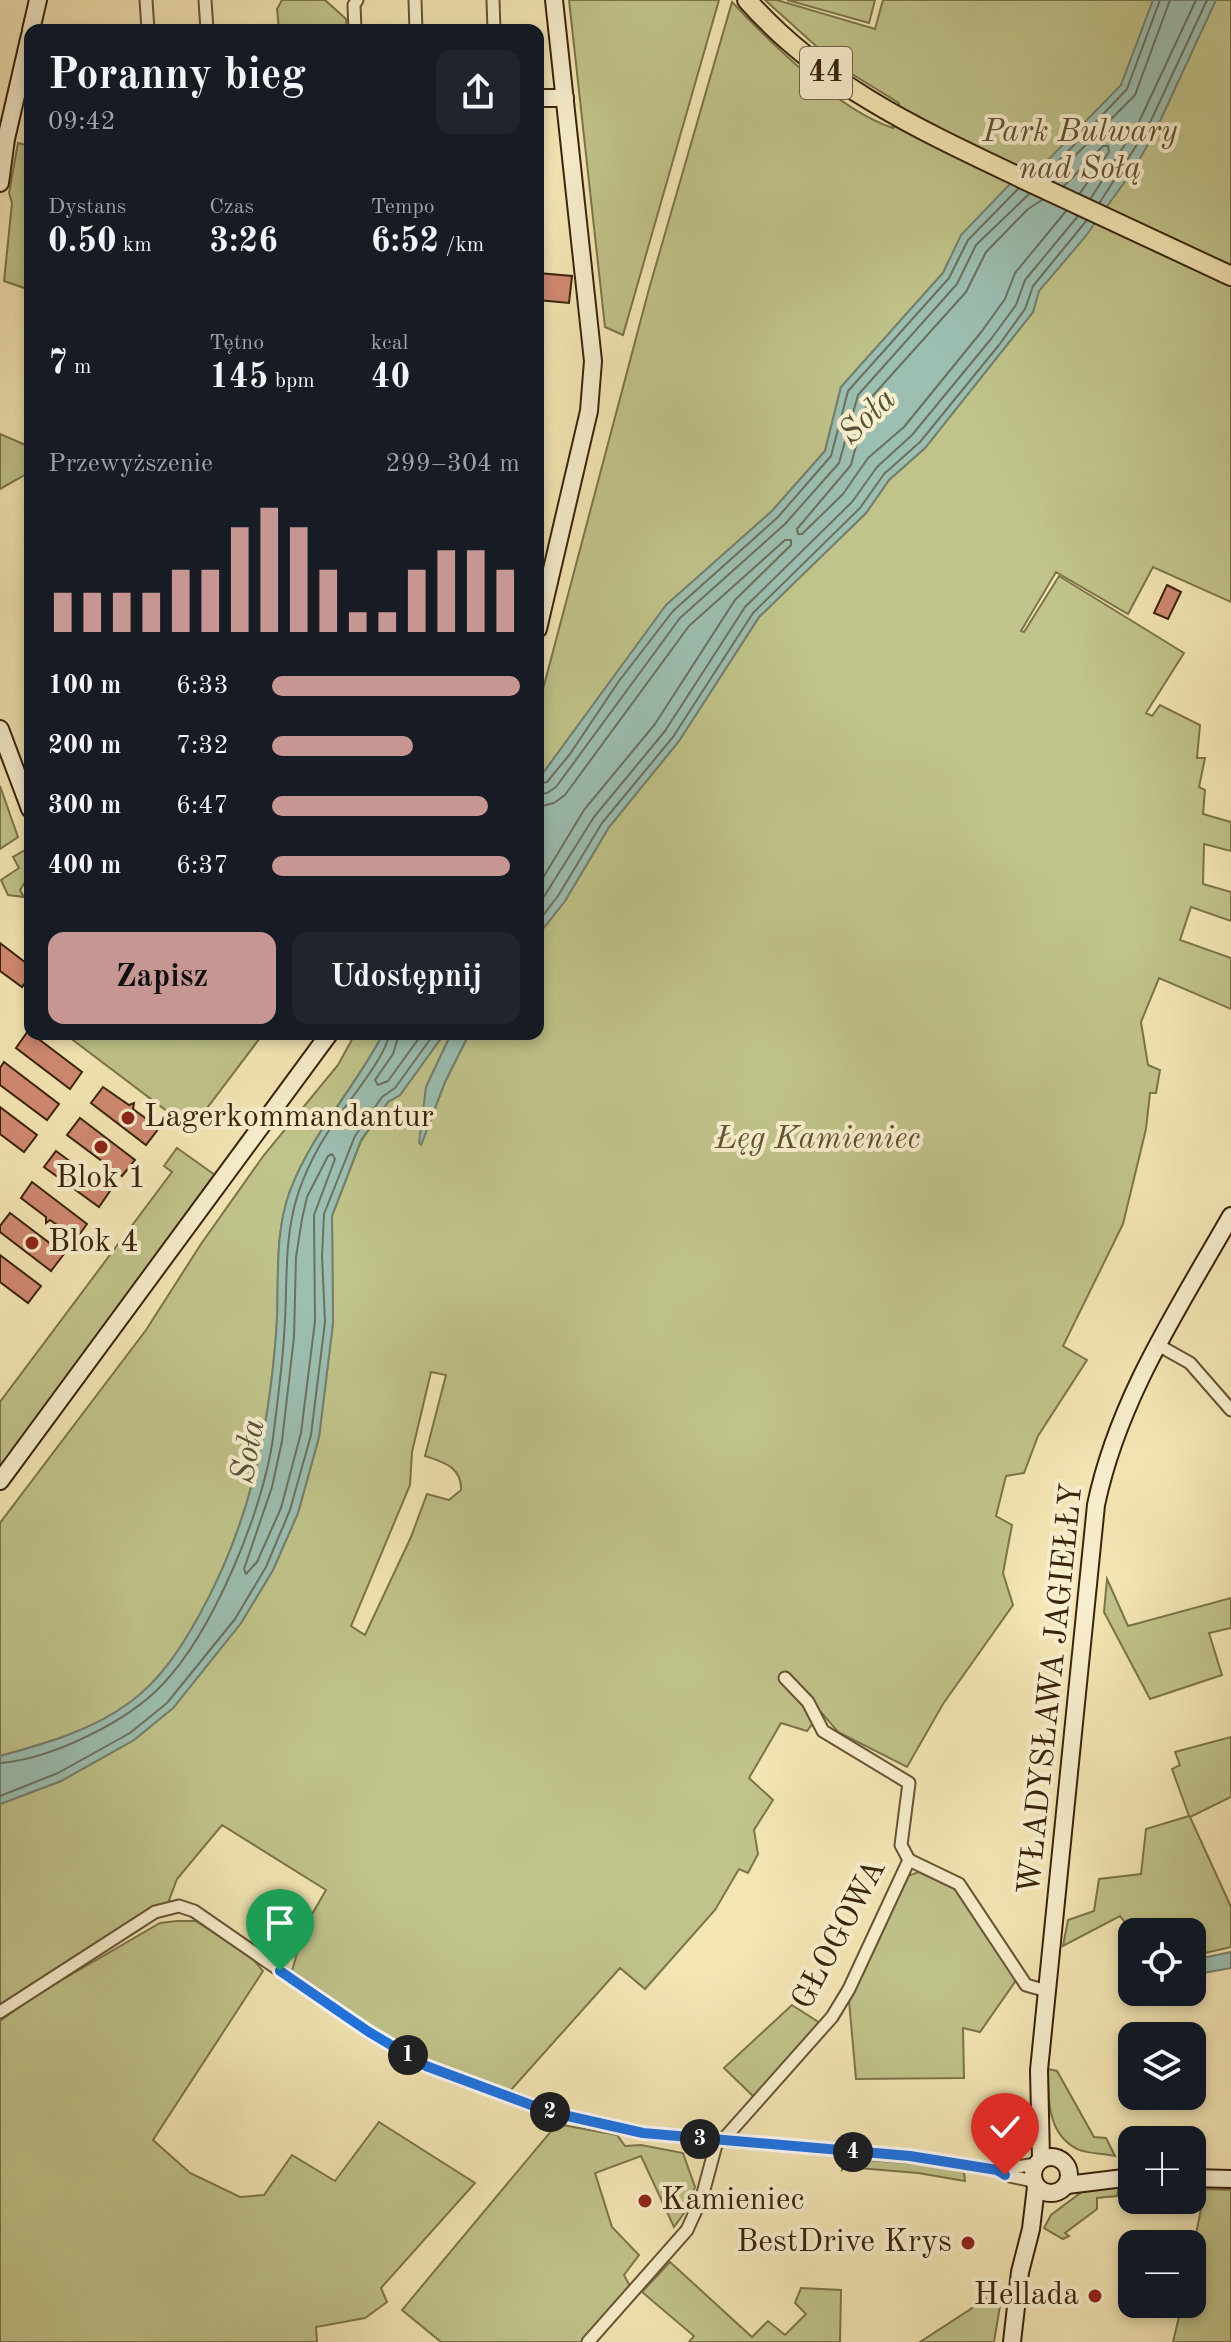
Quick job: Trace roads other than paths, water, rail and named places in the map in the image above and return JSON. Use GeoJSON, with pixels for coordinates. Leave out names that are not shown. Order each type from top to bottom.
{"type":"FeatureCollection","features":[{"type":"Feature","properties":{"kind":"main road","name":"44"},"geometry":{"type":"LineString","coordinates":[[747,0],[783,38],[818,67],[918,130],[1231,276]]}},
{"type":"Feature","properties":{"kind":"street"},"geometry":{"type":"LineString","coordinates":[[33,24],[38,0]]}},
{"type":"Feature","properties":{"kind":"street"},"geometry":{"type":"LineString","coordinates":[[146,0],[148,24]]}},
{"type":"Feature","properties":{"kind":"street"},"geometry":{"type":"LineString","coordinates":[[205,0],[207,24]]}},
{"type":"Feature","properties":{"kind":"street"},"geometry":{"type":"LineString","coordinates":[[355,24],[354,5],[357,0]]}},
{"type":"Feature","properties":{"kind":"street"},"geometry":{"type":"LineString","coordinates":[[415,0],[416,24]]}},
{"type":"Feature","properties":{"kind":"street"},"geometry":{"type":"LineString","coordinates":[[493,0],[494,24]]}},
{"type":"Feature","properties":{"kind":"street"},"geometry":{"type":"LineString","coordinates":[[544,603],[589,411],[593,361],[554,0]]}},
{"type":"Feature","properties":{"kind":"street"},"geometry":{"type":"LineString","coordinates":[[0,183],[6,139],[24,63]]}},
{"type":"Feature","properties":{"kind":"street"},"geometry":{"type":"LineString","coordinates":[[544,98],[565,98]]}},
{"type":"Feature","properties":{"kind":"street"},"geometry":{"type":"LineString","coordinates":[[0,729],[24,793]]}},
{"type":"Feature","properties":{"kind":"street"},"geometry":{"type":"LineString","coordinates":[[0,1481],[325,1040]]}},
{"type":"Feature","properties":{"kind":"street","name":"WŁADYSŁAWA JAGIEŁŁY"},"geometry":{"type":"LineString","coordinates":[[1012,2342],[1020,2272],[1045,2169],[1039,2102],[1047,1991],[1096,1505],[1119,1425],[1158,1345],[1225,1240],[1231,1216]]}},
{"type":"Feature","properties":{"kind":"street"},"geometry":{"type":"LineString","coordinates":[[1158,1345],[1190,1363],[1231,1410]]}},
{"type":"Feature","properties":{"kind":"street"},"geometry":{"type":"LineString","coordinates":[[785,1678],[808,1702],[823,1731],[909,1783],[901,1845],[909,1860],[959,1884],[1026,1985],[1047,1991]]}},
{"type":"Feature","properties":{"kind":"street","name":"GŁOGOWA"},"geometry":{"type":"LineString","coordinates":[[719,2141],[832,2017],[849,1989],[909,1860]]}},
{"type":"Feature","properties":{"kind":"street"},"geometry":{"type":"LineString","coordinates":[[0,2012],[155,1912],[179,1906],[194,1911],[369,2032],[426,2066],[550,2112],[643,2133],[910,2156],[997,2170],[1045,2169],[1118,2176]]}},
{"type":"Feature","properties":{"kind":"street"},"geometry":{"type":"LineString","coordinates":[[588,2342],[687,2230],[702,2197],[719,2141]]}},
{"type":"Feature","properties":{"kind":"street"},"geometry":{"type":"LineString","coordinates":[[1045,2169],[1060,2189]]}},
{"type":"Feature","properties":{"kind":"street"},"geometry":{"type":"LineString","coordinates":[[1045,2169],[1060,2189]]}},
{"type":"Feature","properties":{"kind":"street"},"geometry":{"type":"LineString","coordinates":[[1060,2189],[1118,2178]]}},
{"type":"Feature","properties":{"kind":"street"},"geometry":{"type":"LineString","coordinates":[[1206,2178],[1231,2179]]}},
{"type":"Feature","properties":{"kind":"street","name":"WŁADYSŁAWA JAGIEŁŁY"},"geometry":{"type":"LineString","coordinates":[[1031,2229],[1060,2189]]}},
{"type":"Feature","properties":{"kind":"water","name":"Soła"},"geometry":{"type":"Polygon","coordinates":[[[1153,0],[1216,0],[1155,132],[1134,169],[1085,237],[1039,291],[1033,312],[925,448],[889,480],[866,513],[759,617],[679,741],[609,827],[565,901],[544,927],[544,772],[666,605],[772,511],[825,451],[841,387],[943,273],[961,235],[1009,185],[1048,160],[1121,85],[1153,0]]]}},
{"type":"Feature","properties":{"kind":"water"},"geometry":{"type":"Polygon","coordinates":[[[379,1040],[440,1040],[400,1095],[388,1102],[361,1140],[332,1216],[333,1323],[319,1437],[298,1513],[273,1570],[241,1623],[173,1708],[134,1740],[61,1781],[0,1804],[0,1756],[83,1729],[129,1703],[161,1674],[178,1651],[217,1581],[243,1513],[268,1409],[277,1317],[279,1244],[285,1208],[310,1150],[379,1040]]]}},
{"type":"Feature","properties":{"kind":"water"},"geometry":{"type":"Polygon","coordinates":[[[448,1040],[466,1040],[445,1082],[421,1145],[426,1087],[448,1040]]]}},
{"type":"Feature","properties":{"kind":"water"},"geometry":{"type":"Polygon","coordinates":[[[1231,1952],[1231,1968],[1206,1972],[1206,1957],[1231,1952]]]}},
{"type":"Feature","properties":{"kind":"place","name":"Lagerkommandantur"},"geometry":{"type":"Point","coordinates":[128,1118]}},
{"type":"Feature","properties":{"kind":"place","name":"Blok 1"},"geometry":{"type":"Point","coordinates":[101,1147]}},
{"type":"Feature","properties":{"kind":"place","name":"Blok 4"},"geometry":{"type":"Point","coordinates":[32,1243]}},
{"type":"Feature","properties":{"kind":"place","name":"Kamieniec"},"geometry":{"type":"Point","coordinates":[645,2201]}},
{"type":"Feature","properties":{"kind":"place","name":"BestDrive Krys"},"geometry":{"type":"Point","coordinates":[968,2243]}},
{"type":"Feature","properties":{"kind":"place","name":"Hellada"},"geometry":{"type":"Point","coordinates":[1095,2296]}},
{"type":"Feature","properties":{"kind":"park label","name":"Park Bulwary nad Sołą"},"geometry":{"type":"Point","coordinates":[1080,152]}},
{"type":"Feature","properties":{"kind":"park label","name":"Łęg Kamieniec"},"geometry":{"type":"Point","coordinates":[818,1140]}}]}
